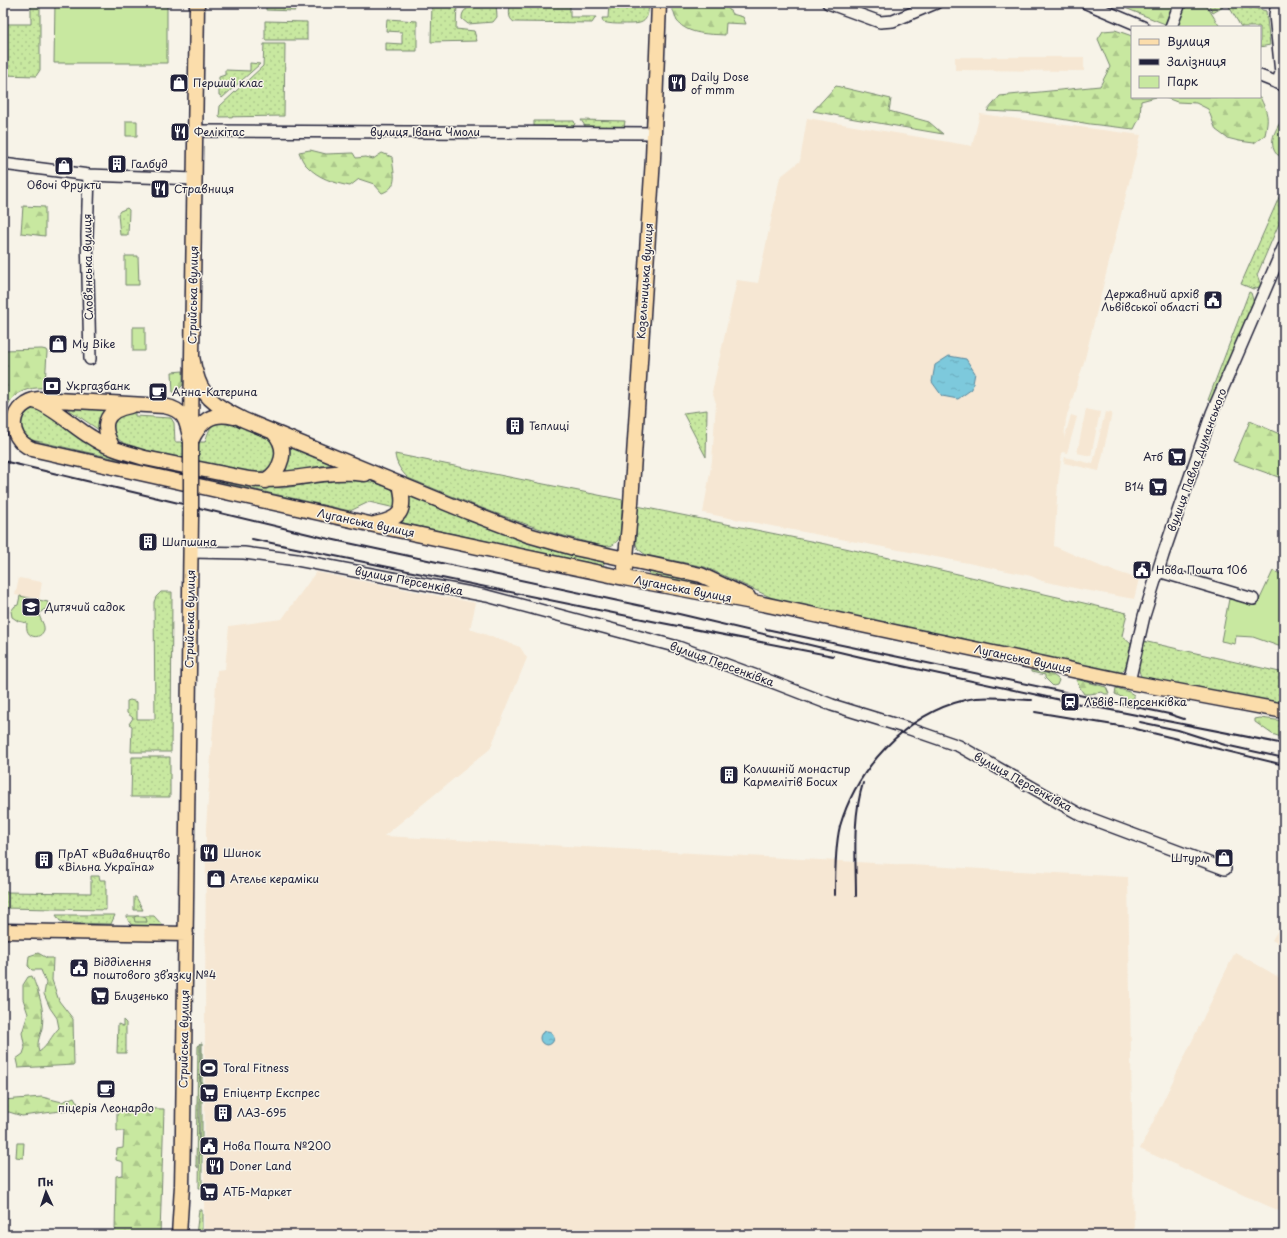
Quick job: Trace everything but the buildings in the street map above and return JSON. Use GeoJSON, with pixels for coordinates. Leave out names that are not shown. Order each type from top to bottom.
{"type":"FeatureCollection","features":[{"type":"Feature","properties":{"kind":"main road","name":"Стрийська вулиця"},"geometry":{"type":"LineString","coordinates":[[178,1235],[182,1186],[183,1139],[197,3]]}},
{"type":"Feature","properties":{"kind":"main road","name":"Козельницька вулиця"},"geometry":{"type":"LineString","coordinates":[[624,578],[651,190],[659,3]]}},
{"type":"Feature","properties":{"kind":"main road","name":"Луганська вулиця"},"geometry":{"type":"LineString","coordinates":[[192,356],[198,381],[206,394],[222,408],[244,420],[380,477],[528,535],[574,548],[700,575],[763,604]]}},
{"type":"Feature","properties":{"kind":"main road"},"geometry":{"type":"LineString","coordinates":[[164,406],[179,400],[184,396],[188,386],[192,356]]}},
{"type":"Feature","properties":{"kind":"main road"},"geometry":{"type":"LineString","coordinates":[[29,401],[44,399],[164,406],[177,411],[183,416],[187,422],[191,442]]}},
{"type":"Feature","properties":{"kind":"main road","name":"Луганська вулиця"},"geometry":{"type":"LineString","coordinates":[[380,477],[356,473],[338,473],[265,481],[146,458],[113,448],[92,438],[42,404],[35,401],[29,401],[21,407],[14,421],[16,436],[23,444],[32,449],[374,525],[624,578],[763,604],[1130,682],[1284,711]]}},
{"type":"Feature","properties":{"kind":"main road"},"geometry":{"type":"LineString","coordinates":[[113,448],[106,433],[106,423],[108,418],[118,409],[138,405]]}},
{"type":"Feature","properties":{"kind":"main road","name":"Луганська вулиця"},"geometry":{"type":"LineString","coordinates":[[191,442],[198,428],[203,422],[210,418],[224,416],[244,420]]}},
{"type":"Feature","properties":{"kind":"main road"},"geometry":{"type":"LineString","coordinates":[[265,481],[277,470],[282,460],[283,454],[281,443],[274,433]]}},
{"type":"Feature","properties":{"kind":"main road"},"geometry":{"type":"LineString","coordinates":[[374,525],[390,521],[401,512],[403,503],[400,484]]}},
{"type":"Feature","properties":{"kind":"main road"},"geometry":{"type":"LineString","coordinates":[[3,931],[186,934]]}},
{"type":"Feature","properties":{"kind":"street"},"geometry":{"type":"LineString","coordinates":[[828,3],[880,22],[893,21],[936,3]]}},
{"type":"Feature","properties":{"kind":"street"},"geometry":{"type":"LineString","coordinates":[[1086,3],[1141,26]]}},
{"type":"Feature","properties":{"kind":"street"},"geometry":{"type":"LineString","coordinates":[[1171,26],[1180,3]]}},
{"type":"Feature","properties":{"kind":"street"},"geometry":{"type":"LineString","coordinates":[[1261,76],[1280,84],[1275,15],[1277,3]]}},
{"type":"Feature","properties":{"kind":"street","name":"вулиця Івана Чмоли"},"geometry":{"type":"LineString","coordinates":[[196,131],[654,133]]}},
{"type":"Feature","properties":{"kind":"street"},"geometry":{"type":"LineString","coordinates":[[3,164],[89,175],[195,179]]}},
{"type":"Feature","properties":{"kind":"street","name":"Словʼянська вулиця"},"geometry":{"type":"LineString","coordinates":[[89,175],[88,236],[90,359]]}},
{"type":"Feature","properties":{"kind":"street","name":"вулиця Павла Думанського"},"geometry":{"type":"LineString","coordinates":[[1130,682],[1144,616],[1212,413],[1284,246]]}},
{"type":"Feature","properties":{"kind":"street","name":"вулиця Персенківка"},"geometry":{"type":"LineString","coordinates":[[191,552],[244,554],[297,560],[487,596],[678,647],[832,705],[959,746],[1081,815],[1225,869]]}},
{"type":"Feature","properties":{"kind":"street"},"geometry":{"type":"LineString","coordinates":[[1158,571],[1253,599]]}},
{"type":"Feature","properties":{"kind":"shaded area"},"geometry":{"type":"Polygon","coordinates":[[[955,57],[1084,57],[1084,71],[955,70],[955,57]]]}},
{"type":"Feature","properties":{"kind":"shaded area"},"geometry":{"type":"Polygon","coordinates":[[[980,114],[1141,135],[1084,362],[1066,419],[1064,439],[1071,415],[1077,417],[1067,453],[1062,452],[1058,483],[1054,546],[1102,567],[1139,579],[1134,599],[1042,581],[1031,576],[968,563],[703,513],[712,461],[716,403],[712,392],[737,280],[758,283],[780,177],[800,161],[807,118],[972,146],[980,114]]]}},
{"type":"Feature","properties":{"kind":"shaded area"},"geometry":{"type":"Polygon","coordinates":[[[1086,409],[1100,412],[1091,456],[1077,453],[1086,409]]]}},
{"type":"Feature","properties":{"kind":"shaded area"},"geometry":{"type":"Polygon","coordinates":[[[1105,412],[1112,413],[1099,471],[1064,463],[1065,457],[1093,464],[1105,412]]]}},
{"type":"Feature","properties":{"kind":"shaded area"},"geometry":{"type":"Polygon","coordinates":[[[316,572],[476,603],[470,629],[520,647],[527,658],[490,749],[384,836],[1128,877],[1134,1235],[204,1235],[206,828],[217,670],[225,669],[229,626],[282,619],[316,572]]]}},
{"type":"Feature","properties":{"kind":"shaded area","name":"Дитячий садок"},"geometry":{"type":"Polygon","coordinates":[[[19,578],[42,582],[39,600],[48,602],[48,606],[39,614],[44,627],[43,632],[38,636],[31,636],[27,632],[27,623],[18,621],[12,617],[11,611],[18,605],[20,596],[15,595],[19,578]]]}},
{"type":"Feature","properties":{"kind":"shaded area"},"geometry":{"type":"Polygon","coordinates":[[[1284,920],[1284,947],[1272,940],[1284,920]]]}},
{"type":"Feature","properties":{"kind":"shaded area"},"geometry":{"type":"Polygon","coordinates":[[[1235,952],[1284,980],[1284,1213],[1140,1149],[1235,952]]]}},
{"type":"Feature","properties":{"kind":"green space"},"geometry":{"type":"Polygon","coordinates":[[[31,3],[40,3],[40,70],[36,76],[3,75],[3,24],[31,24],[31,3]]]}},
{"type":"Feature","properties":{"kind":"green space"},"geometry":{"type":"Polygon","coordinates":[[[55,3],[167,3],[167,63],[54,63],[55,3]]]}},
{"type":"Feature","properties":{"kind":"green space"},"geometry":{"type":"Polygon","coordinates":[[[266,3],[296,3],[295,11],[266,10],[266,3]]]}},
{"type":"Feature","properties":{"kind":"green space"},"geometry":{"type":"Polygon","coordinates":[[[432,3],[457,3],[456,29],[474,31],[477,41],[431,42],[432,3]]]}},
{"type":"Feature","properties":{"kind":"green space"},"geometry":{"type":"Polygon","coordinates":[[[482,3],[496,3],[497,17],[493,22],[468,24],[462,19],[462,15],[466,9],[482,3]]]}},
{"type":"Feature","properties":{"kind":"green space"},"geometry":{"type":"Polygon","coordinates":[[[510,3],[570,3],[570,17],[596,17],[592,23],[514,22],[510,18],[510,3]]]}},
{"type":"Feature","properties":{"kind":"green space"},"geometry":{"type":"Polygon","coordinates":[[[609,3],[649,3],[647,16],[643,22],[639,23],[615,24],[603,22],[602,18],[608,18],[609,3]]]}},
{"type":"Feature","properties":{"kind":"green space"},"geometry":{"type":"Polygon","coordinates":[[[665,3],[711,3],[726,5],[732,14],[743,17],[746,24],[726,23],[725,35],[700,33],[682,26],[677,21],[673,10],[665,3]]]}},
{"type":"Feature","properties":{"kind":"green space"},"geometry":{"type":"Polygon","coordinates":[[[1113,3],[1173,3],[1165,24],[1113,3]]]}},
{"type":"Feature","properties":{"kind":"green space"},"geometry":{"type":"Polygon","coordinates":[[[1185,3],[1205,3],[1219,26],[1176,26],[1185,3]]]}},
{"type":"Feature","properties":{"kind":"green space"},"geometry":{"type":"Polygon","coordinates":[[[1213,3],[1220,3],[1223,7],[1213,13],[1209,6],[1213,3]]]}},
{"type":"Feature","properties":{"kind":"green space"},"geometry":{"type":"Polygon","coordinates":[[[1227,3],[1245,3],[1245,5],[1266,11],[1270,45],[1261,47],[1261,26],[1240,26],[1227,3]]]}},
{"type":"Feature","properties":{"kind":"green space"},"geometry":{"type":"Polygon","coordinates":[[[387,19],[417,21],[417,51],[386,51],[386,43],[402,44],[402,32],[386,31],[387,19]]]}},
{"type":"Feature","properties":{"kind":"green space"},"geometry":{"type":"Polygon","coordinates":[[[265,21],[307,22],[307,40],[265,40],[265,21]]]}},
{"type":"Feature","properties":{"kind":"green space"},"geometry":{"type":"Polygon","coordinates":[[[1115,30],[1131,36],[1131,98],[1152,98],[1141,101],[1140,117],[1134,129],[1090,124],[1026,113],[987,111],[1000,96],[1100,86],[1110,67],[1098,39],[1103,31],[1115,30]]]}},
{"type":"Feature","properties":{"kind":"green space"},"geometry":{"type":"Polygon","coordinates":[[[264,44],[285,44],[284,116],[219,117],[220,106],[263,66],[264,44]]]}},
{"type":"Feature","properties":{"kind":"green space"},"geometry":{"type":"Polygon","coordinates":[[[250,63],[260,64],[222,98],[219,95],[219,77],[225,75],[225,70],[250,71],[250,63]]]}},
{"type":"Feature","properties":{"kind":"green space"},"geometry":{"type":"Polygon","coordinates":[[[836,86],[891,99],[889,111],[929,122],[943,134],[813,111],[836,86]]]}},
{"type":"Feature","properties":{"kind":"green space"},"geometry":{"type":"Polygon","coordinates":[[[1167,98],[1260,98],[1267,116],[1265,135],[1254,143],[1227,138],[1216,130],[1208,109],[1196,103],[1177,102],[1167,98]]]}},
{"type":"Feature","properties":{"kind":"green space"},"geometry":{"type":"Polygon","coordinates":[[[1284,116],[1284,156],[1279,155],[1274,150],[1273,136],[1284,116]]]}},
{"type":"Feature","properties":{"kind":"green space"},"geometry":{"type":"Polygon","coordinates":[[[581,120],[625,121],[624,127],[585,126],[581,120]]]}},
{"type":"Feature","properties":{"kind":"green space"},"geometry":{"type":"Polygon","coordinates":[[[126,121],[137,121],[137,136],[126,136],[126,121]]]}},
{"type":"Feature","properties":{"kind":"green space"},"geometry":{"type":"Polygon","coordinates":[[[534,121],[574,121],[575,124],[573,126],[534,126],[534,121]]]}},
{"type":"Feature","properties":{"kind":"green space"},"geometry":{"type":"Polygon","coordinates":[[[310,150],[326,154],[353,153],[356,158],[366,157],[373,159],[382,153],[392,157],[394,173],[393,183],[388,190],[382,193],[374,184],[359,179],[350,186],[327,179],[316,174],[303,162],[299,152],[310,150]]]}},
{"type":"Feature","properties":{"kind":"green space"},"geometry":{"type":"Polygon","coordinates":[[[1284,186],[1284,212],[1257,275],[1261,285],[1253,289],[1241,284],[1284,186]]]}},
{"type":"Feature","properties":{"kind":"green space"},"geometry":{"type":"Polygon","coordinates":[[[23,206],[45,207],[45,236],[21,233],[23,206]]]}},
{"type":"Feature","properties":{"kind":"green space"},"geometry":{"type":"Polygon","coordinates":[[[127,208],[129,210],[128,235],[120,235],[118,214],[120,211],[127,208]]]}},
{"type":"Feature","properties":{"kind":"green space"},"geometry":{"type":"Polygon","coordinates":[[[125,256],[138,256],[139,285],[125,285],[125,256]]]}},
{"type":"Feature","properties":{"kind":"green space"},"geometry":{"type":"Polygon","coordinates":[[[1249,292],[1251,293],[1254,303],[1211,402],[1208,400],[1249,292]]]}},
{"type":"Feature","properties":{"kind":"green space"},"geometry":{"type":"Polygon","coordinates":[[[133,327],[145,327],[145,351],[133,351],[133,327]]]}},
{"type":"Feature","properties":{"kind":"green space"},"geometry":{"type":"Polygon","coordinates":[[[3,350],[46,350],[47,352],[45,384],[42,388],[28,389],[15,396],[9,403],[3,418],[3,350]]]}},
{"type":"Feature","properties":{"kind":"green space"},"geometry":{"type":"Polygon","coordinates":[[[183,371],[183,385],[173,393],[172,372],[183,371]]]}},
{"type":"Feature","properties":{"kind":"green space"},"geometry":{"type":"Polygon","coordinates":[[[59,403],[106,407],[99,422],[99,430],[59,403]]]}},
{"type":"Feature","properties":{"kind":"green space"},"geometry":{"type":"Polygon","coordinates":[[[39,408],[120,457],[255,487],[284,488],[337,479],[372,482],[389,487],[393,491],[397,501],[395,508],[369,502],[350,511],[32,440],[22,431],[20,421],[26,413],[39,408]]]}},
{"type":"Feature","properties":{"kind":"green space"},"geometry":{"type":"Polygon","coordinates":[[[707,410],[706,457],[683,413],[707,410]]]}},
{"type":"Feature","properties":{"kind":"green space"},"geometry":{"type":"Polygon","coordinates":[[[129,412],[135,412],[135,416],[171,418],[174,423],[175,442],[205,442],[210,428],[215,424],[224,423],[230,425],[231,422],[271,440],[274,444],[276,453],[274,462],[268,469],[263,471],[247,472],[140,449],[122,442],[115,437],[112,426],[115,418],[129,412]]]}},
{"type":"Feature","properties":{"kind":"green space"},"geometry":{"type":"Polygon","coordinates":[[[1250,421],[1284,436],[1284,479],[1233,461],[1250,421]]]}},
{"type":"Feature","properties":{"kind":"green space"},"geometry":{"type":"Polygon","coordinates":[[[288,442],[339,463],[284,473],[289,458],[288,442]]]}},
{"type":"Feature","properties":{"kind":"green space"},"geometry":{"type":"Polygon","coordinates":[[[395,454],[623,500],[620,537],[616,543],[611,546],[598,545],[557,534],[492,512],[408,478],[399,467],[395,454]]]}},
{"type":"Feature","properties":{"kind":"green space"},"geometry":{"type":"Polygon","coordinates":[[[405,493],[492,529],[550,549],[604,561],[604,564],[602,566],[403,523],[401,516],[405,493]]]}},
{"type":"Feature","properties":{"kind":"green space"},"geometry":{"type":"Polygon","coordinates":[[[637,506],[845,548],[1127,613],[1122,636],[1131,644],[1128,661],[1122,672],[1119,674],[1030,653],[1020,654],[781,602],[705,567],[646,555],[638,549],[636,544],[637,506]]]}},
{"type":"Feature","properties":{"kind":"green space"},"geometry":{"type":"Polygon","coordinates":[[[650,571],[695,580],[696,583],[649,575],[650,571]]]}},
{"type":"Feature","properties":{"kind":"green space"},"geometry":{"type":"Polygon","coordinates":[[[1273,571],[1284,575],[1284,648],[1253,637],[1236,636],[1235,644],[1221,641],[1229,599],[1257,605],[1273,571]]]}},
{"type":"Feature","properties":{"kind":"green space"},"geometry":{"type":"Polygon","coordinates":[[[161,592],[172,592],[171,752],[131,752],[132,726],[129,724],[133,718],[127,713],[127,701],[130,700],[137,702],[137,719],[155,719],[154,602],[156,597],[161,592]]]}},
{"type":"Feature","properties":{"kind":"green space","name":"Дитячий садок"},"geometry":{"type":"Polygon","coordinates":[[[20,596],[48,602],[47,608],[39,614],[44,630],[39,636],[36,637],[30,635],[27,628],[27,623],[18,621],[12,617],[11,611],[18,605],[20,596]]]}},
{"type":"Feature","properties":{"kind":"green space"},"geometry":{"type":"Polygon","coordinates":[[[1143,641],[1284,673],[1284,705],[1143,680],[1139,671],[1139,666],[1143,641]]]}},
{"type":"Feature","properties":{"kind":"green space"},"geometry":{"type":"Polygon","coordinates":[[[1031,670],[1053,675],[1059,680],[1057,685],[1053,686],[1045,678],[1045,675],[1031,672],[1031,670]]]}},
{"type":"Feature","properties":{"kind":"green space"},"geometry":{"type":"Polygon","coordinates":[[[1076,680],[1106,687],[1109,694],[1102,692],[1084,694],[1076,680]]]}},
{"type":"Feature","properties":{"kind":"green space"},"geometry":{"type":"Polygon","coordinates":[[[1116,688],[1134,695],[1134,699],[1126,699],[1115,694],[1116,688]]]}},
{"type":"Feature","properties":{"kind":"green space"},"geometry":{"type":"Polygon","coordinates":[[[1260,718],[1284,721],[1284,738],[1272,734],[1255,722],[1255,719],[1260,718]]]}},
{"type":"Feature","properties":{"kind":"green space"},"geometry":{"type":"Polygon","coordinates":[[[132,757],[170,757],[170,797],[131,797],[132,757]]]}},
{"type":"Feature","properties":{"kind":"green space"},"geometry":{"type":"Polygon","coordinates":[[[91,876],[99,876],[100,880],[106,880],[106,910],[3,908],[3,892],[91,893],[91,876]]]}},
{"type":"Feature","properties":{"kind":"green space"},"geometry":{"type":"Polygon","coordinates":[[[134,897],[136,897],[143,910],[134,910],[134,897]]]}},
{"type":"Feature","properties":{"kind":"green space"},"geometry":{"type":"Polygon","coordinates":[[[56,915],[115,915],[111,924],[71,923],[60,921],[56,915]]]}},
{"type":"Feature","properties":{"kind":"green space"},"geometry":{"type":"Polygon","coordinates":[[[127,916],[154,916],[163,926],[135,926],[129,922],[127,916]]]}},
{"type":"Feature","properties":{"kind":"green space"},"geometry":{"type":"Polygon","coordinates":[[[137,916],[146,918],[147,922],[135,922],[134,917],[137,916]]]}},
{"type":"Feature","properties":{"kind":"green space"},"geometry":{"type":"Polygon","coordinates":[[[38,953],[47,958],[53,958],[52,980],[59,1001],[73,1019],[74,1065],[18,1068],[16,1059],[23,1054],[25,1048],[22,1033],[28,1014],[23,999],[23,985],[28,977],[32,976],[42,1008],[43,1021],[38,1043],[39,1052],[45,1047],[59,1028],[57,1018],[50,1008],[44,994],[46,983],[41,970],[32,970],[28,966],[29,956],[38,953]]]}},
{"type":"Feature","properties":{"kind":"green space"},"geometry":{"type":"Polygon","coordinates":[[[123,1020],[126,1023],[126,1053],[117,1053],[118,1024],[123,1026],[123,1020]]]}},
{"type":"Feature","properties":{"kind":"green space"},"geometry":{"type":"Polygon","coordinates":[[[200,1043],[198,1168],[196,1165],[198,1046],[200,1043]]]}},
{"type":"Feature","properties":{"kind":"green space"},"geometry":{"type":"Polygon","coordinates":[[[201,1043],[202,1188],[199,1188],[201,1043]]]}},
{"type":"Feature","properties":{"kind":"green space"},"geometry":{"type":"Polygon","coordinates":[[[42,1097],[62,1102],[74,1097],[78,1104],[76,1109],[22,1116],[9,1112],[3,1113],[3,1100],[42,1097]]]}},
{"type":"Feature","properties":{"kind":"green space"},"geometry":{"type":"Polygon","coordinates":[[[117,1108],[164,1109],[160,1235],[122,1235],[115,1233],[116,1176],[123,1175],[123,1162],[116,1160],[117,1149],[123,1148],[124,1131],[117,1131],[117,1108]]]}},
{"type":"Feature","properties":{"kind":"green space"},"geometry":{"type":"Polygon","coordinates":[[[17,1143],[24,1143],[23,1158],[16,1157],[17,1143]]]}},
{"type":"Feature","properties":{"kind":"green space"},"geometry":{"type":"Polygon","coordinates":[[[199,1210],[202,1210],[202,1235],[196,1235],[199,1210]]]}},
{"type":"Feature","properties":{"kind":"water"},"geometry":{"type":"Polygon","coordinates":[[[949,356],[966,359],[975,373],[972,389],[958,399],[942,396],[932,382],[935,365],[949,356]]]}},
{"type":"Feature","properties":{"kind":"water"},"geometry":{"type":"Polygon","coordinates":[[[544,1031],[550,1031],[554,1035],[554,1041],[550,1045],[544,1045],[540,1041],[540,1035],[544,1031]]]}},
{"type":"Feature","properties":{"kind":"railway"},"geometry":{"type":"LineString","coordinates":[[3,461],[325,538],[679,614],[865,658],[1070,702],[1284,744]]}},
{"type":"Feature","properties":{"kind":"railway"},"geometry":{"type":"LineString","coordinates":[[252,539],[657,622],[833,656]]}},
{"type":"Feature","properties":{"kind":"railway"},"geometry":{"type":"LineString","coordinates":[[766,629],[1169,714],[1184,719]]}},
{"type":"Feature","properties":{"kind":"railway"},"geometry":{"type":"LineString","coordinates":[[835,895],[836,851],[840,826],[858,784],[871,764],[887,746],[923,717],[943,707],[965,700],[990,698],[1032,700]]}},
{"type":"Feature","properties":{"kind":"railway"},"geometry":{"type":"LineString","coordinates":[[1035,712],[1132,728],[1284,765]]}},
{"type":"Feature","properties":{"kind":"railway"},"geometry":{"type":"LineString","coordinates":[[1140,722],[1178,730],[1225,745],[1284,758]]}},
{"type":"Feature","properties":{"kind":"railway"},"geometry":{"type":"LineString","coordinates":[[856,896],[856,825],[857,810],[863,783]]}},
{"type":"Feature","properties":{"kind":"place","name":"Перший клас"},"geometry":{"type":"Point","coordinates":[179,83]}},
{"type":"Feature","properties":{"kind":"place","name":"Daily Dose of mmm"},"geometry":{"type":"Point","coordinates":[677,83]}},
{"type":"Feature","properties":{"kind":"place","name":"Фелікітас"},"geometry":{"type":"Point","coordinates":[180,132]}},
{"type":"Feature","properties":{"kind":"place","name":"Галбуд"},"geometry":{"type":"Point","coordinates":[117,164]}},
{"type":"Feature","properties":{"kind":"place","name":"Овочі Фрукти"},"geometry":{"type":"Point","coordinates":[64,166]}},
{"type":"Feature","properties":{"kind":"place","name":"Стравниця"},"geometry":{"type":"Point","coordinates":[160,189]}},
{"type":"Feature","properties":{"kind":"place","name":"Державний архів Львівської області"},"geometry":{"type":"Point","coordinates":[1213,300]}},
{"type":"Feature","properties":{"kind":"place","name":"My Bike"},"geometry":{"type":"Point","coordinates":[58,344]}},
{"type":"Feature","properties":{"kind":"place","name":"Укргазбанк"},"geometry":{"type":"Point","coordinates":[52,386]}},
{"type":"Feature","properties":{"kind":"place","name":"Анна-Катерина"},"geometry":{"type":"Point","coordinates":[158,392]}},
{"type":"Feature","properties":{"kind":"place","name":"Теплиці"},"geometry":{"type":"Point","coordinates":[515,426]}},
{"type":"Feature","properties":{"kind":"place","name":"Атб"},"geometry":{"type":"Point","coordinates":[1177,457]}},
{"type":"Feature","properties":{"kind":"place","name":"В14"},"geometry":{"type":"Point","coordinates":[1158,487]}},
{"type":"Feature","properties":{"kind":"place","name":"Шипшина"},"geometry":{"type":"Point","coordinates":[148,542]}},
{"type":"Feature","properties":{"kind":"place","name":"Нова Пошта 106"},"geometry":{"type":"Point","coordinates":[1142,570]}},
{"type":"Feature","properties":{"kind":"place","name":"Дитячий садок"},"geometry":{"type":"Point","coordinates":[31,607]}},
{"type":"Feature","properties":{"kind":"place","name":"Львів-Персенківка"},"geometry":{"type":"Point","coordinates":[1070,702]}},
{"type":"Feature","properties":{"kind":"place","name":"Колишній монастир Кармелітів Босих"},"geometry":{"type":"Point","coordinates":[729,775]}},
{"type":"Feature","properties":{"kind":"place","name":"Шинок"},"geometry":{"type":"Point","coordinates":[209,853]}},
{"type":"Feature","properties":{"kind":"place","name":"Штурм"},"geometry":{"type":"Point","coordinates":[1224,858]}},
{"type":"Feature","properties":{"kind":"place","name":"ПрАТ «Видавництво «Вільна Україна»"},"geometry":{"type":"Point","coordinates":[44,860]}},
{"type":"Feature","properties":{"kind":"place","name":"Ательє кераміки"},"geometry":{"type":"Point","coordinates":[216,879]}},
{"type":"Feature","properties":{"kind":"place","name":"Відділення поштового зв’язку №4"},"geometry":{"type":"Point","coordinates":[79,968]}},
{"type":"Feature","properties":{"kind":"place","name":"Близенько"},"geometry":{"type":"Point","coordinates":[100,996]}},
{"type":"Feature","properties":{"kind":"place","name":"Toral Fitness"},"geometry":{"type":"Point","coordinates":[209,1068]}},
{"type":"Feature","properties":{"kind":"place","name":"піцерія Леонардо"},"geometry":{"type":"Point","coordinates":[106,1089]}},
{"type":"Feature","properties":{"kind":"place","name":"Епіцентр Експрес"},"geometry":{"type":"Point","coordinates":[209,1093]}},
{"type":"Feature","properties":{"kind":"place","name":"ЛАЗ-695"},"geometry":{"type":"Point","coordinates":[223,1113]}},
{"type":"Feature","properties":{"kind":"place","name":"Нова Пошта №200"},"geometry":{"type":"Point","coordinates":[209,1146]}},
{"type":"Feature","properties":{"kind":"place","name":"Doner Land"},"geometry":{"type":"Point","coordinates":[215,1166]}},
{"type":"Feature","properties":{"kind":"place","name":"АТБ-Маркет"},"geometry":{"type":"Point","coordinates":[209,1192]}}]}
